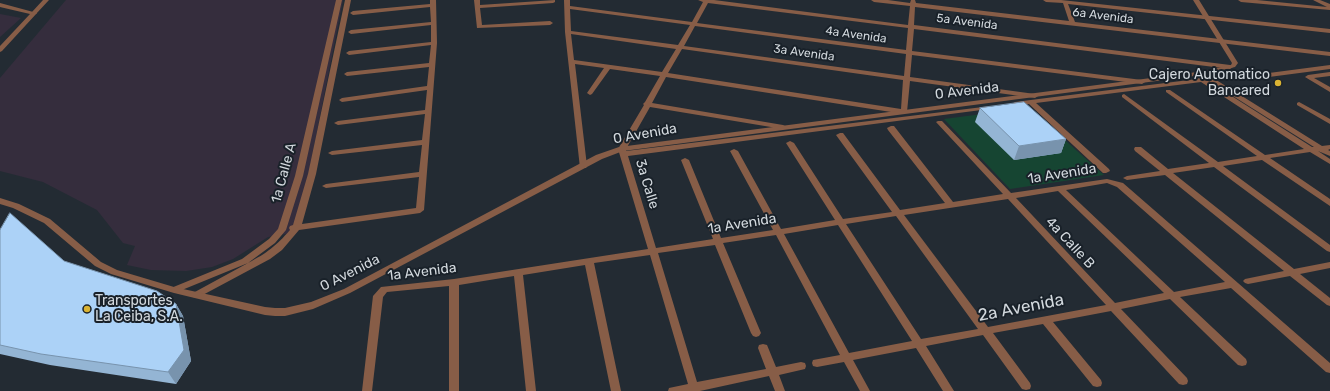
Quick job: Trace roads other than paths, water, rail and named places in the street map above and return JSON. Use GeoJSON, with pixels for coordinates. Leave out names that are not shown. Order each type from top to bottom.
{"type":"FeatureCollection","features":[{"type":"Feature","properties":{"kind":"street"},"geometry":{"type":"LineString","coordinates":[[0,50],[46,0]]}},
{"type":"Feature","properties":{"kind":"street","name":"1a Calle A"},"geometry":{"type":"LineString","coordinates":[[174,290],[245,261],[272,241],[282,230],[299,176],[339,0]]}},
{"type":"Feature","properties":{"kind":"street","name":"1a Calle A"},"geometry":{"type":"LineString","coordinates":[[196,295],[267,257],[284,243],[297,227],[312,174],[348,0]]}},
{"type":"Feature","properties":{"kind":"street"},"geometry":{"type":"LineString","coordinates":[[476,0],[479,27],[550,23]]}},
{"type":"Feature","properties":{"kind":"street","name":"3a Calle"},"geometry":{"type":"LineString","coordinates":[[695,389],[622,152],[646,104],[680,48],[705,0]]}},
{"type":"Feature","properties":{"kind":"street","name":"5a Avenida"},"geometry":{"type":"LineString","coordinates":[[705,0],[1230,67]]}},
{"type":"Feature","properties":{"kind":"street","name":"6a Avenida"},"geometry":{"type":"LineString","coordinates":[[874,0],[913,2],[1330,54]]}},
{"type":"Feature","properties":{"kind":"street"},"geometry":{"type":"LineString","coordinates":[[1046,0],[1330,31]]}},
{"type":"Feature","properties":{"kind":"street"},"geometry":{"type":"LineString","coordinates":[[1196,0],[1234,61],[1234,64],[1230,67],[1202,77]]}},
{"type":"Feature","properties":{"kind":"street"},"geometry":{"type":"LineString","coordinates":[[1241,0],[1330,8]]}},
{"type":"Feature","properties":{"kind":"street"},"geometry":{"type":"LineString","coordinates":[[1316,0],[1330,8]]}},
{"type":"Feature","properties":{"kind":"street"},"geometry":{"type":"LineString","coordinates":[[477,7],[553,1]]}},
{"type":"Feature","properties":{"kind":"street"},"geometry":{"type":"LineString","coordinates":[[572,62],[664,74],[904,112],[913,2]]}},
{"type":"Feature","properties":{"kind":"street"},"geometry":{"type":"LineString","coordinates":[[1064,2],[1072,23]]}},
{"type":"Feature","properties":{"kind":"street"},"geometry":{"type":"LineString","coordinates":[[282,230],[420,210],[434,43],[433,3],[354,13]]}},
{"type":"Feature","properties":{"kind":"street"},"geometry":{"type":"LineString","coordinates":[[568,3],[568,32],[583,166]]}},
{"type":"Feature","properties":{"kind":"street","name":"4a Avenida"},"geometry":{"type":"LineString","coordinates":[[568,3],[693,24],[1142,82]]}},
{"type":"Feature","properties":{"kind":"street"},"geometry":{"type":"LineString","coordinates":[[0,5],[34,13]]}},
{"type":"Feature","properties":{"kind":"street"},"geometry":{"type":"LineString","coordinates":[[351,32],[433,23]]}},
{"type":"Feature","properties":{"kind":"street","name":"3a Avenida"},"geometry":{"type":"LineString","coordinates":[[568,32],[1036,96]]}},
{"type":"Feature","properties":{"kind":"street"},"geometry":{"type":"LineString","coordinates":[[349,53],[434,43]]}},
{"type":"Feature","properties":{"kind":"street"},"geometry":{"type":"LineString","coordinates":[[347,74],[432,65]]}},
{"type":"Feature","properties":{"kind":"street"},"geometry":{"type":"LineString","coordinates":[[590,93],[608,67]]}},
{"type":"Feature","properties":{"kind":"street","name":"0 Avenida"},"geometry":{"type":"LineString","coordinates":[[622,152],[1030,102],[1202,77],[1246,78],[1330,67]]}},
{"type":"Feature","properties":{"kind":"street"},"geometry":{"type":"LineString","coordinates":[[1330,74],[1308,77],[1330,90]]}},
{"type":"Feature","properties":{"kind":"street","name":"0 Avenida"},"geometry":{"type":"LineString","coordinates":[[0,201],[22,208],[47,221],[98,264],[109,270],[174,290],[265,311],[285,312],[313,306],[347,290],[583,166],[622,152],[783,127],[1193,75],[1211,79],[1320,148]]}},
{"type":"Feature","properties":{"kind":"street"},"geometry":{"type":"LineString","coordinates":[[1202,77],[1330,162]]}},
{"type":"Feature","properties":{"kind":"street"},"geometry":{"type":"LineString","coordinates":[[342,100],[430,88]]}},
{"type":"Feature","properties":{"kind":"street"},"geometry":{"type":"LineString","coordinates":[[1168,91],[1330,202]]}},
{"type":"Feature","properties":{"kind":"street"},"geometry":{"type":"LineString","coordinates":[[1124,96],[1330,249]]}},
{"type":"Feature","properties":{"kind":"street"},"geometry":{"type":"LineString","coordinates":[[1030,102],[1106,171]]}},
{"type":"Feature","properties":{"kind":"street"},"geometry":{"type":"LineString","coordinates":[[646,104],[783,127]]}},
{"type":"Feature","properties":{"kind":"street"},"geometry":{"type":"LineString","coordinates":[[1299,104],[1330,122]]}},
{"type":"Feature","properties":{"kind":"street"},"geometry":{"type":"LineString","coordinates":[[338,123],[428,112]]}},
{"type":"Feature","properties":{"kind":"street","name":"4a Calle B"},"geometry":{"type":"LineString","coordinates":[[940,122],[1183,381]]}},
{"type":"Feature","properties":{"kind":"street"},"geometry":{"type":"LineString","coordinates":[[891,128],[952,205]]}},
{"type":"Feature","properties":{"kind":"street"},"geometry":{"type":"LineString","coordinates":[[840,135],[1026,386]]}},
{"type":"Feature","properties":{"kind":"street"},"geometry":{"type":"LineString","coordinates":[[332,153],[426,142]]}},
{"type":"Feature","properties":{"kind":"street"},"geometry":{"type":"LineString","coordinates":[[790,143],[949,391]]}},
{"type":"Feature","properties":{"kind":"street"},"geometry":{"type":"LineString","coordinates":[[1127,178],[1330,147]]}},
{"type":"Feature","properties":{"kind":"street"},"geometry":{"type":"LineString","coordinates":[[1320,148],[1330,154]]}},
{"type":"Feature","properties":{"kind":"street"},"geometry":{"type":"LineString","coordinates":[[1138,149],[1330,303]]}},
{"type":"Feature","properties":{"kind":"street"},"geometry":{"type":"LineString","coordinates":[[734,151],[865,391]]}},
{"type":"Feature","properties":{"kind":"street"},"geometry":{"type":"LineString","coordinates":[[684,160],[756,333]]}},
{"type":"Feature","properties":{"kind":"street"},"geometry":{"type":"LineString","coordinates":[[299,176],[312,174]]}},
{"type":"Feature","properties":{"kind":"street"},"geometry":{"type":"LineString","coordinates":[[326,186],[423,174]]}},
{"type":"Feature","properties":{"kind":"street","name":"1a Avenida"},"geometry":{"type":"LineString","coordinates":[[367,391],[378,296],[384,290],[454,282],[1107,181],[1120,185],[1232,284]]}},
{"type":"Feature","properties":{"kind":"street"},"geometry":{"type":"LineString","coordinates":[[1059,188],[1242,362]]}},
{"type":"Feature","properties":{"kind":"street"},"geometry":{"type":"LineString","coordinates":[[589,261],[616,391]]}},
{"type":"Feature","properties":{"kind":"street"},"geometry":{"type":"LineString","coordinates":[[1248,281],[1330,266]]}},
{"type":"Feature","properties":{"kind":"street"},"geometry":{"type":"LineString","coordinates":[[518,272],[531,391]]}},
{"type":"Feature","properties":{"kind":"street"},"geometry":{"type":"LineString","coordinates":[[454,282],[454,391]]}},
{"type":"Feature","properties":{"kind":"street"},"geometry":{"type":"LineString","coordinates":[[1232,284],[1330,370]]}},
{"type":"Feature","properties":{"kind":"street","name":"2a Avenida"},"geometry":{"type":"LineString","coordinates":[[817,363],[1232,284]]}},
{"type":"Feature","properties":{"kind":"street"},"geometry":{"type":"LineString","coordinates":[[1046,320],[1097,383]]}},
{"type":"Feature","properties":{"kind":"street"},"geometry":{"type":"LineString","coordinates":[[763,348],[780,391]]}},
{"type":"Feature","properties":{"kind":"street"},"geometry":{"type":"LineString","coordinates":[[673,391],[695,389],[801,366]]}},
{"type":"Feature","properties":{"kind":"place","name":"Cajero Automatico Bancared"},"geometry":{"type":"Point","coordinates":[1278,83]}},
{"type":"Feature","properties":{"kind":"place","name":"Transportes La Ceiba, S.A."},"geometry":{"type":"Point","coordinates":[87,309]}}]}
